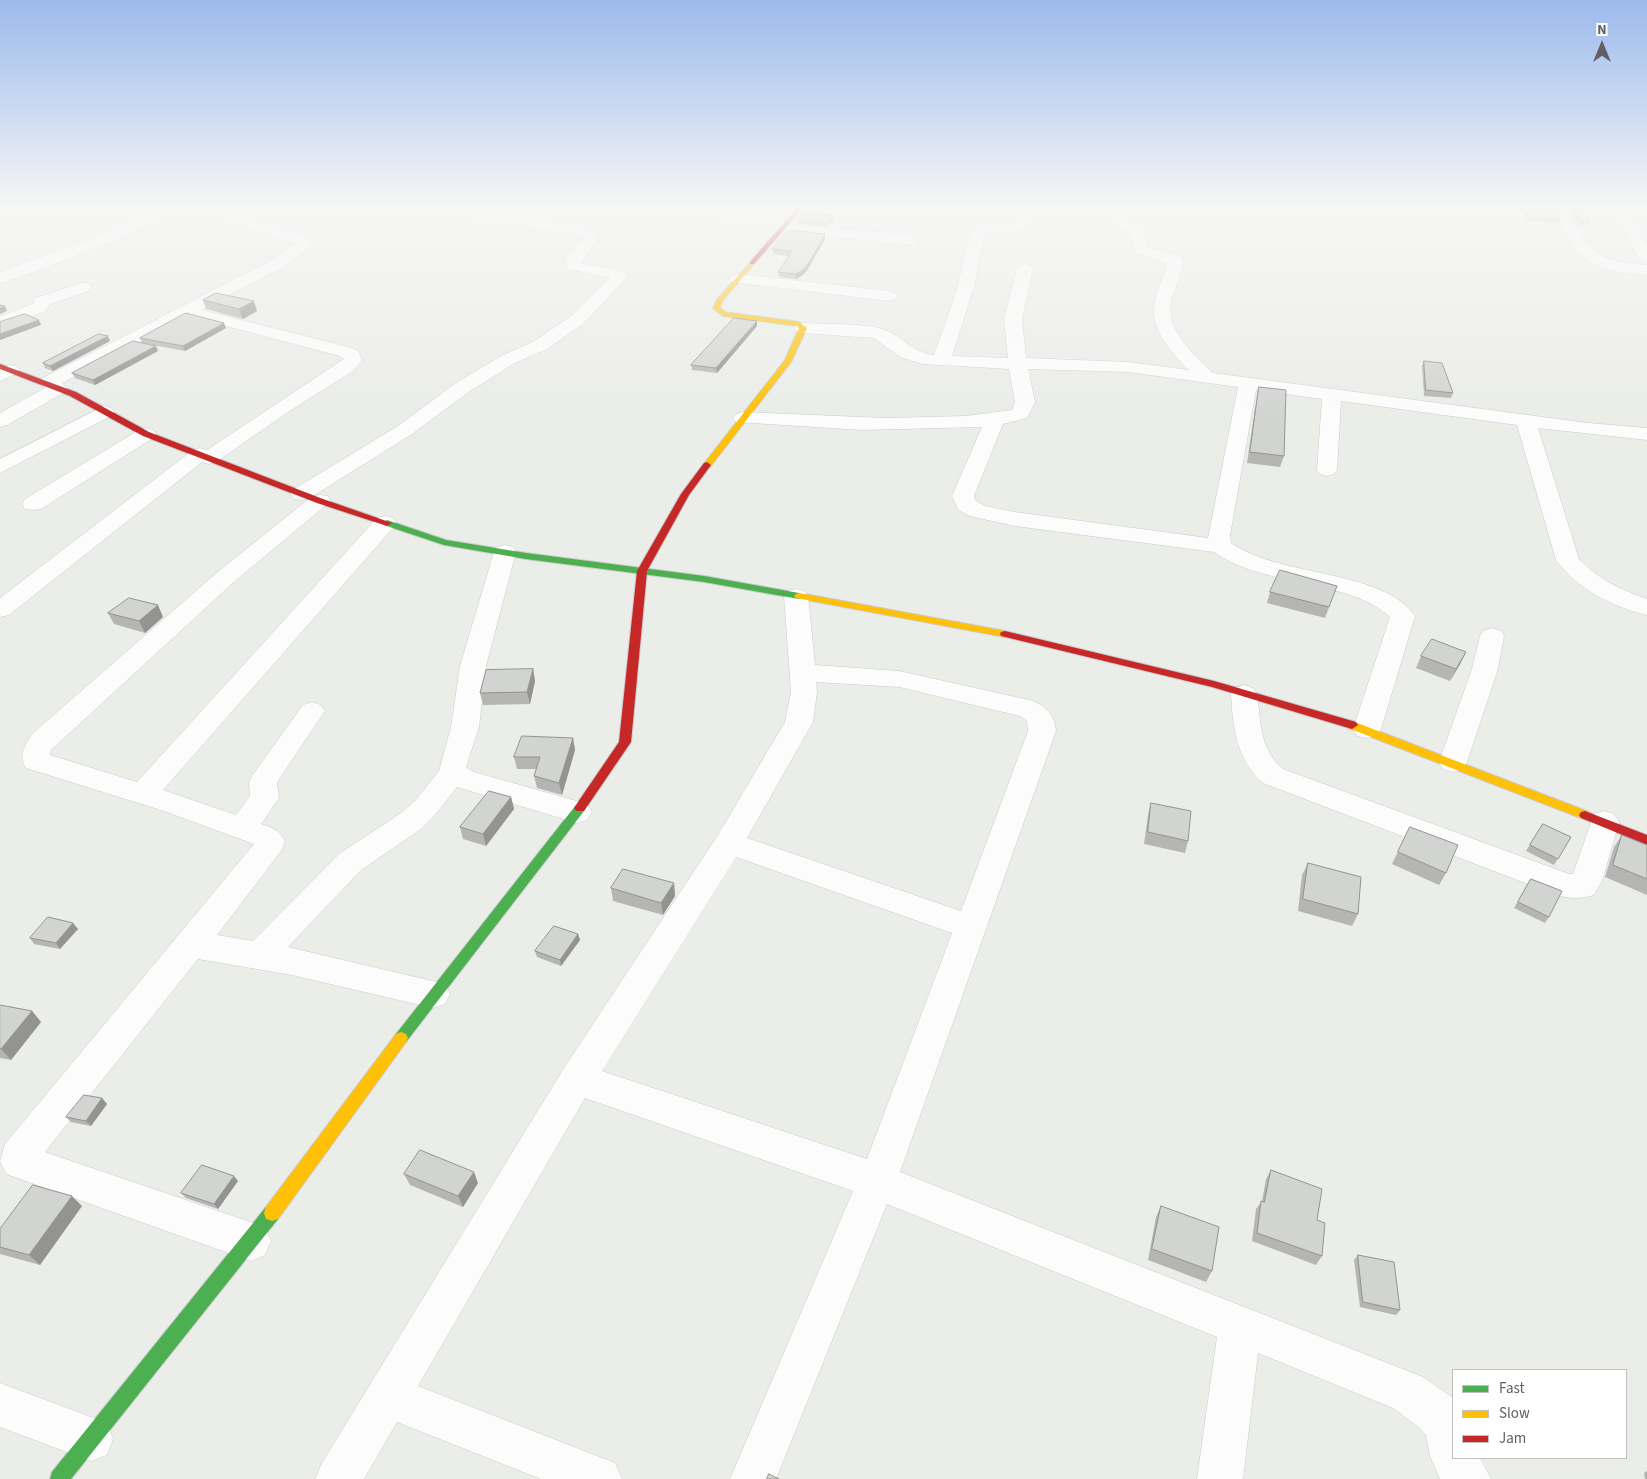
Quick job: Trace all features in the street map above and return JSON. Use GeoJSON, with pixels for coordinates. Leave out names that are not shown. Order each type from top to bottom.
{"type":"FeatureCollection","features":[{"type":"Feature","properties":{"kind":"street"},"geometry":{"type":"LineString","coordinates":[[0,421],[53,386],[253,276]]}},
{"type":"Feature","properties":{"kind":"street"},"geometry":{"type":"LineString","coordinates":[[251,1241],[19,1161],[22,1150],[269,846],[270,841],[266,837],[242,828],[143,794],[36,761],[37,749],[43,740],[227,576],[311,497],[463,387],[509,359],[533,350],[577,320],[620,276]]}},
{"type":"Feature","properties":{"kind":"street"},"geometry":{"type":"LineString","coordinates":[[741,276],[720,299],[716,308],[717,311],[723,314],[799,324],[803,328],[876,333],[887,337],[906,353],[917,358],[1128,367],[1526,421],[1623,433],[1647,434]]}},
{"type":"Feature","properties":{"kind":"street"},"geometry":{"type":"LineString","coordinates":[[941,360],[968,276]]}},
{"type":"Feature","properties":{"kind":"street"},"geometry":{"type":"LineString","coordinates":[[743,418],[877,425],[996,419],[1020,414],[1025,402],[1017,362],[1013,318],[1023,276]]}},
{"type":"Feature","properties":{"kind":"street"},"geometry":{"type":"LineString","coordinates":[[1170,276],[1162,303],[1163,324],[1177,347],[1208,378]]}},
{"type":"Feature","properties":{"kind":"street"},"geometry":{"type":"LineString","coordinates":[[738,279],[889,296]]}},
{"type":"Feature","properties":{"kind":"street"},"geometry":{"type":"LineString","coordinates":[[0,322],[40,307],[42,302],[84,287]]}},
{"type":"Feature","properties":{"kind":"street"},"geometry":{"type":"LineString","coordinates":[[0,610],[205,456],[344,369],[354,356],[337,349],[187,311]]}},
{"type":"Feature","properties":{"kind":"street"},"geometry":{"type":"LineString","coordinates":[[59,1479],[251,1241],[433,994],[577,812],[625,742],[642,571],[685,494],[788,360],[803,328]]}},
{"type":"Feature","properties":{"kind":"street"},"geometry":{"type":"LineString","coordinates":[[3,370],[73,394],[146,434],[311,497],[444,542],[515,554],[704,579],[1010,635],[1244,694],[1367,729],[1647,840]]}},
{"type":"Feature","properties":{"kind":"street"},"geometry":{"type":"LineString","coordinates":[[1220,546],[1219,535],[1248,383]]}},
{"type":"Feature","properties":{"kind":"street"},"geometry":{"type":"LineString","coordinates":[[1327,470],[1327,443],[1332,395]]}},
{"type":"Feature","properties":{"kind":"street"},"geometry":{"type":"LineString","coordinates":[[0,467],[104,412]]}},
{"type":"Feature","properties":{"kind":"street"},"geometry":{"type":"LineString","coordinates":[[996,419],[963,496],[966,505],[978,510],[1016,519],[1220,546],[1228,554],[1248,563],[1329,583],[1384,601],[1398,608],[1403,616],[1367,729]]}},
{"type":"Feature","properties":{"kind":"street"},"geometry":{"type":"LineString","coordinates":[[1526,421],[1568,560],[1578,572],[1607,592],[1647,608]]}},
{"type":"Feature","properties":{"kind":"street"},"geometry":{"type":"LineString","coordinates":[[33,504],[146,434]]}},
{"type":"Feature","properties":{"kind":"street"},"geometry":{"type":"LineString","coordinates":[[143,794],[385,523]]}},
{"type":"Feature","properties":{"kind":"street"},"geometry":{"type":"LineString","coordinates":[[261,954],[350,862],[411,821],[425,808],[453,772],[452,767],[465,727],[472,666],[515,554]]}},
{"type":"Feature","properties":{"kind":"street"},"geometry":{"type":"LineString","coordinates":[[1607,592],[1647,597]]}},
{"type":"Feature","properties":{"kind":"street"},"geometry":{"type":"LineString","coordinates":[[338,1479],[577,1079],[729,843],[800,722],[804,692],[796,596]]}},
{"type":"Feature","properties":{"kind":"street"},"geometry":{"type":"LineString","coordinates":[[1453,762],[1485,669],[1492,636]]}},
{"type":"Feature","properties":{"kind":"street"},"geometry":{"type":"LineString","coordinates":[[753,1479],[877,1181],[1042,731],[1042,723],[1038,715],[1029,709],[899,679],[803,673]]}},
{"type":"Feature","properties":{"kind":"street"},"geometry":{"type":"LineString","coordinates":[[1244,694],[1247,728],[1256,759],[1264,770],[1273,776],[1568,886],[1583,886],[1586,881],[1604,822]]}},
{"type":"Feature","properties":{"kind":"street"},"geometry":{"type":"LineString","coordinates":[[242,828],[264,798],[263,782],[266,776],[312,711]]}},
{"type":"Feature","properties":{"kind":"street"},"geometry":{"type":"LineString","coordinates":[[453,772],[464,779],[577,812]]}},
{"type":"Feature","properties":{"kind":"street"},"geometry":{"type":"LineString","coordinates":[[729,843],[971,927]]}},
{"type":"Feature","properties":{"kind":"street"},"geometry":{"type":"LineString","coordinates":[[190,944],[261,954],[433,994]]}},
{"type":"Feature","properties":{"kind":"street"},"geometry":{"type":"LineString","coordinates":[[577,1079],[877,1181],[1408,1392],[1436,1412],[1446,1426],[1452,1449]]}},
{"type":"Feature","properties":{"kind":"street"},"geometry":{"type":"LineString","coordinates":[[1220,1479],[1240,1324]]}},
{"type":"Feature","properties":{"kind":"street"},"geometry":{"type":"LineString","coordinates":[[388,1396],[599,1479]]}},
{"type":"Feature","properties":{"kind":"street"},"geometry":{"type":"LineString","coordinates":[[0,1405],[91,1439]]}},
{"type":"Feature","properties":{"kind":"street"},"geometry":{"type":"LineString","coordinates":[[1455,1459],[1460,1470],[1468,1479]]}},
{"type":"Feature","properties":{"kind":"building"},"geometry":{"type":"Polygon","coordinates":[[[216,293],[254,301],[239,309],[203,300],[216,293]]]}},
{"type":"Feature","properties":{"kind":"building"},"geometry":{"type":"Polygon","coordinates":[[[186,313],[224,323],[183,346],[140,338],[186,313]]]}},
{"type":"Feature","properties":{"kind":"building"},"geometry":{"type":"Polygon","coordinates":[[[25,314],[39,320],[0,334],[0,322],[25,314]]]}},
{"type":"Feature","properties":{"kind":"building"},"geometry":{"type":"Polygon","coordinates":[[[734,318],[757,321],[716,368],[691,365],[734,318]]]}},
{"type":"Feature","properties":{"kind":"building"},"geometry":{"type":"Polygon","coordinates":[[[99,334],[108,336],[50,366],[43,363],[99,334]]]}},
{"type":"Feature","properties":{"kind":"building"},"geometry":{"type":"Polygon","coordinates":[[[133,341],[156,346],[93,380],[72,373],[133,341]]]}},
{"type":"Feature","properties":{"kind":"building"},"geometry":{"type":"Polygon","coordinates":[[[1424,361],[1442,363],[1453,393],[1426,390],[1424,361]]]}},
{"type":"Feature","properties":{"kind":"building"},"geometry":{"type":"Polygon","coordinates":[[[1259,387],[1286,390],[1284,456],[1250,452],[1259,387]]]}},
{"type":"Feature","properties":{"kind":"building"},"geometry":{"type":"Polygon","coordinates":[[[1280,570],[1337,586],[1329,607],[1270,592],[1280,570]]]}},
{"type":"Feature","properties":{"kind":"building"},"geometry":{"type":"Polygon","coordinates":[[[129,598],[158,605],[139,621],[108,613],[129,598]]]}},
{"type":"Feature","properties":{"kind":"building"},"geometry":{"type":"Polygon","coordinates":[[[1432,639],[1466,652],[1456,669],[1421,656],[1432,639]]]}},
{"type":"Feature","properties":{"kind":"building"},"geometry":{"type":"Polygon","coordinates":[[[533,669],[527,692],[480,693],[486,670],[533,669]]]}},
{"type":"Feature","properties":{"kind":"building"},"geometry":{"type":"Polygon","coordinates":[[[522,736],[573,738],[559,783],[534,776],[540,757],[514,757],[522,736]]]}},
{"type":"Feature","properties":{"kind":"building"},"geometry":{"type":"Polygon","coordinates":[[[489,791],[511,797],[483,834],[460,827],[489,791]]]}},
{"type":"Feature","properties":{"kind":"building"},"geometry":{"type":"Polygon","coordinates":[[[1151,803],[1191,811],[1188,841],[1148,832],[1151,803]]]}},
{"type":"Feature","properties":{"kind":"building"},"geometry":{"type":"Polygon","coordinates":[[[1543,824],[1571,837],[1558,859],[1530,845],[1543,824]]]}},
{"type":"Feature","properties":{"kind":"building"},"geometry":{"type":"Polygon","coordinates":[[[1410,827],[1458,845],[1446,873],[1398,852],[1410,827]]]}},
{"type":"Feature","properties":{"kind":"building"},"geometry":{"type":"Polygon","coordinates":[[[1622,835],[1647,845],[1647,879],[1613,865],[1622,835]]]}},
{"type":"Feature","properties":{"kind":"building"},"geometry":{"type":"Polygon","coordinates":[[[1308,863],[1361,877],[1358,914],[1303,899],[1308,863]]]}},
{"type":"Feature","properties":{"kind":"building"},"geometry":{"type":"Polygon","coordinates":[[[623,869],[674,883],[661,903],[611,888],[623,869]]]}},
{"type":"Feature","properties":{"kind":"building"},"geometry":{"type":"Polygon","coordinates":[[[1531,879],[1562,891],[1549,917],[1518,902],[1531,879]]]}},
{"type":"Feature","properties":{"kind":"building"},"geometry":{"type":"Polygon","coordinates":[[[48,917],[73,923],[56,943],[30,938],[48,917]]]}},
{"type":"Feature","properties":{"kind":"building"},"geometry":{"type":"Polygon","coordinates":[[[554,926],[578,934],[560,960],[535,951],[554,926]]]}},
{"type":"Feature","properties":{"kind":"building"},"geometry":{"type":"Polygon","coordinates":[[[0,1005],[32,1011],[1,1049],[0,1048],[0,1005]]]}},
{"type":"Feature","properties":{"kind":"building"},"geometry":{"type":"Polygon","coordinates":[[[84,1095],[102,1098],[86,1121],[66,1117],[84,1095]]]}},
{"type":"Feature","properties":{"kind":"building"},"geometry":{"type":"Polygon","coordinates":[[[420,1150],[474,1172],[458,1196],[404,1174],[420,1150]]]}},
{"type":"Feature","properties":{"kind":"building"},"geometry":{"type":"Polygon","coordinates":[[[202,1165],[234,1176],[214,1204],[181,1193],[202,1165]]]}},
{"type":"Feature","properties":{"kind":"building"},"geometry":{"type":"Polygon","coordinates":[[[1271,1170],[1322,1189],[1317,1220],[1325,1223],[1322,1256],[1257,1233],[1261,1201],[1264,1202],[1271,1170]]]}},
{"type":"Feature","properties":{"kind":"building"},"geometry":{"type":"Polygon","coordinates":[[[33,1185],[72,1196],[29,1255],[0,1247],[0,1229],[33,1185]]]}},
{"type":"Feature","properties":{"kind":"building"},"geometry":{"type":"Polygon","coordinates":[[[1161,1206],[1219,1227],[1212,1271],[1152,1249],[1161,1206]]]}},
{"type":"Feature","properties":{"kind":"building"},"geometry":{"type":"Polygon","coordinates":[[[1358,1255],[1394,1262],[1400,1310],[1363,1302],[1358,1255]]]}},
{"type":"Feature","properties":{"kind":"building"},"geometry":{"type":"Polygon","coordinates":[[[769,1474],[779,1479],[767,1479],[769,1474]]]}},
{"type":"Feature","properties":{"kind":"traffic: fast"},"geometry":{"type":"LineString","coordinates":[[387,523],[444,542],[526,556],[704,579],[799,596]]}},
{"type":"Feature","properties":{"kind":"traffic: fast"},"geometry":{"type":"LineString","coordinates":[[401,1038],[580,808]]}},
{"type":"Feature","properties":{"kind":"traffic: fast"},"geometry":{"type":"LineString","coordinates":[[59,1479],[272,1213]]}},
{"type":"Feature","properties":{"kind":"traffic: slow"},"geometry":{"type":"LineString","coordinates":[[707,465],[788,360],[803,328],[799,324],[723,314],[716,308],[720,299],[740,276]]}},
{"type":"Feature","properties":{"kind":"traffic: slow"},"geometry":{"type":"LineString","coordinates":[[799,596],[1005,634]]}},
{"type":"Feature","properties":{"kind":"traffic: slow"},"geometry":{"type":"LineString","coordinates":[[1352,725],[1585,815]]}},
{"type":"Feature","properties":{"kind":"traffic: slow"},"geometry":{"type":"LineString","coordinates":[[272,1213],[401,1038]]}},
{"type":"Feature","properties":{"kind":"traffic: jam"},"geometry":{"type":"LineString","coordinates":[[0,366],[73,394],[146,434],[320,501],[387,523]]}},
{"type":"Feature","properties":{"kind":"traffic: jam"},"geometry":{"type":"LineString","coordinates":[[580,808],[625,742],[642,571],[685,494],[707,465]]}},
{"type":"Feature","properties":{"kind":"traffic: jam"},"geometry":{"type":"LineString","coordinates":[[1005,634],[1214,684],[1352,725]]}},
{"type":"Feature","properties":{"kind":"traffic: jam"},"geometry":{"type":"LineString","coordinates":[[1585,815],[1647,840]]}}]}
